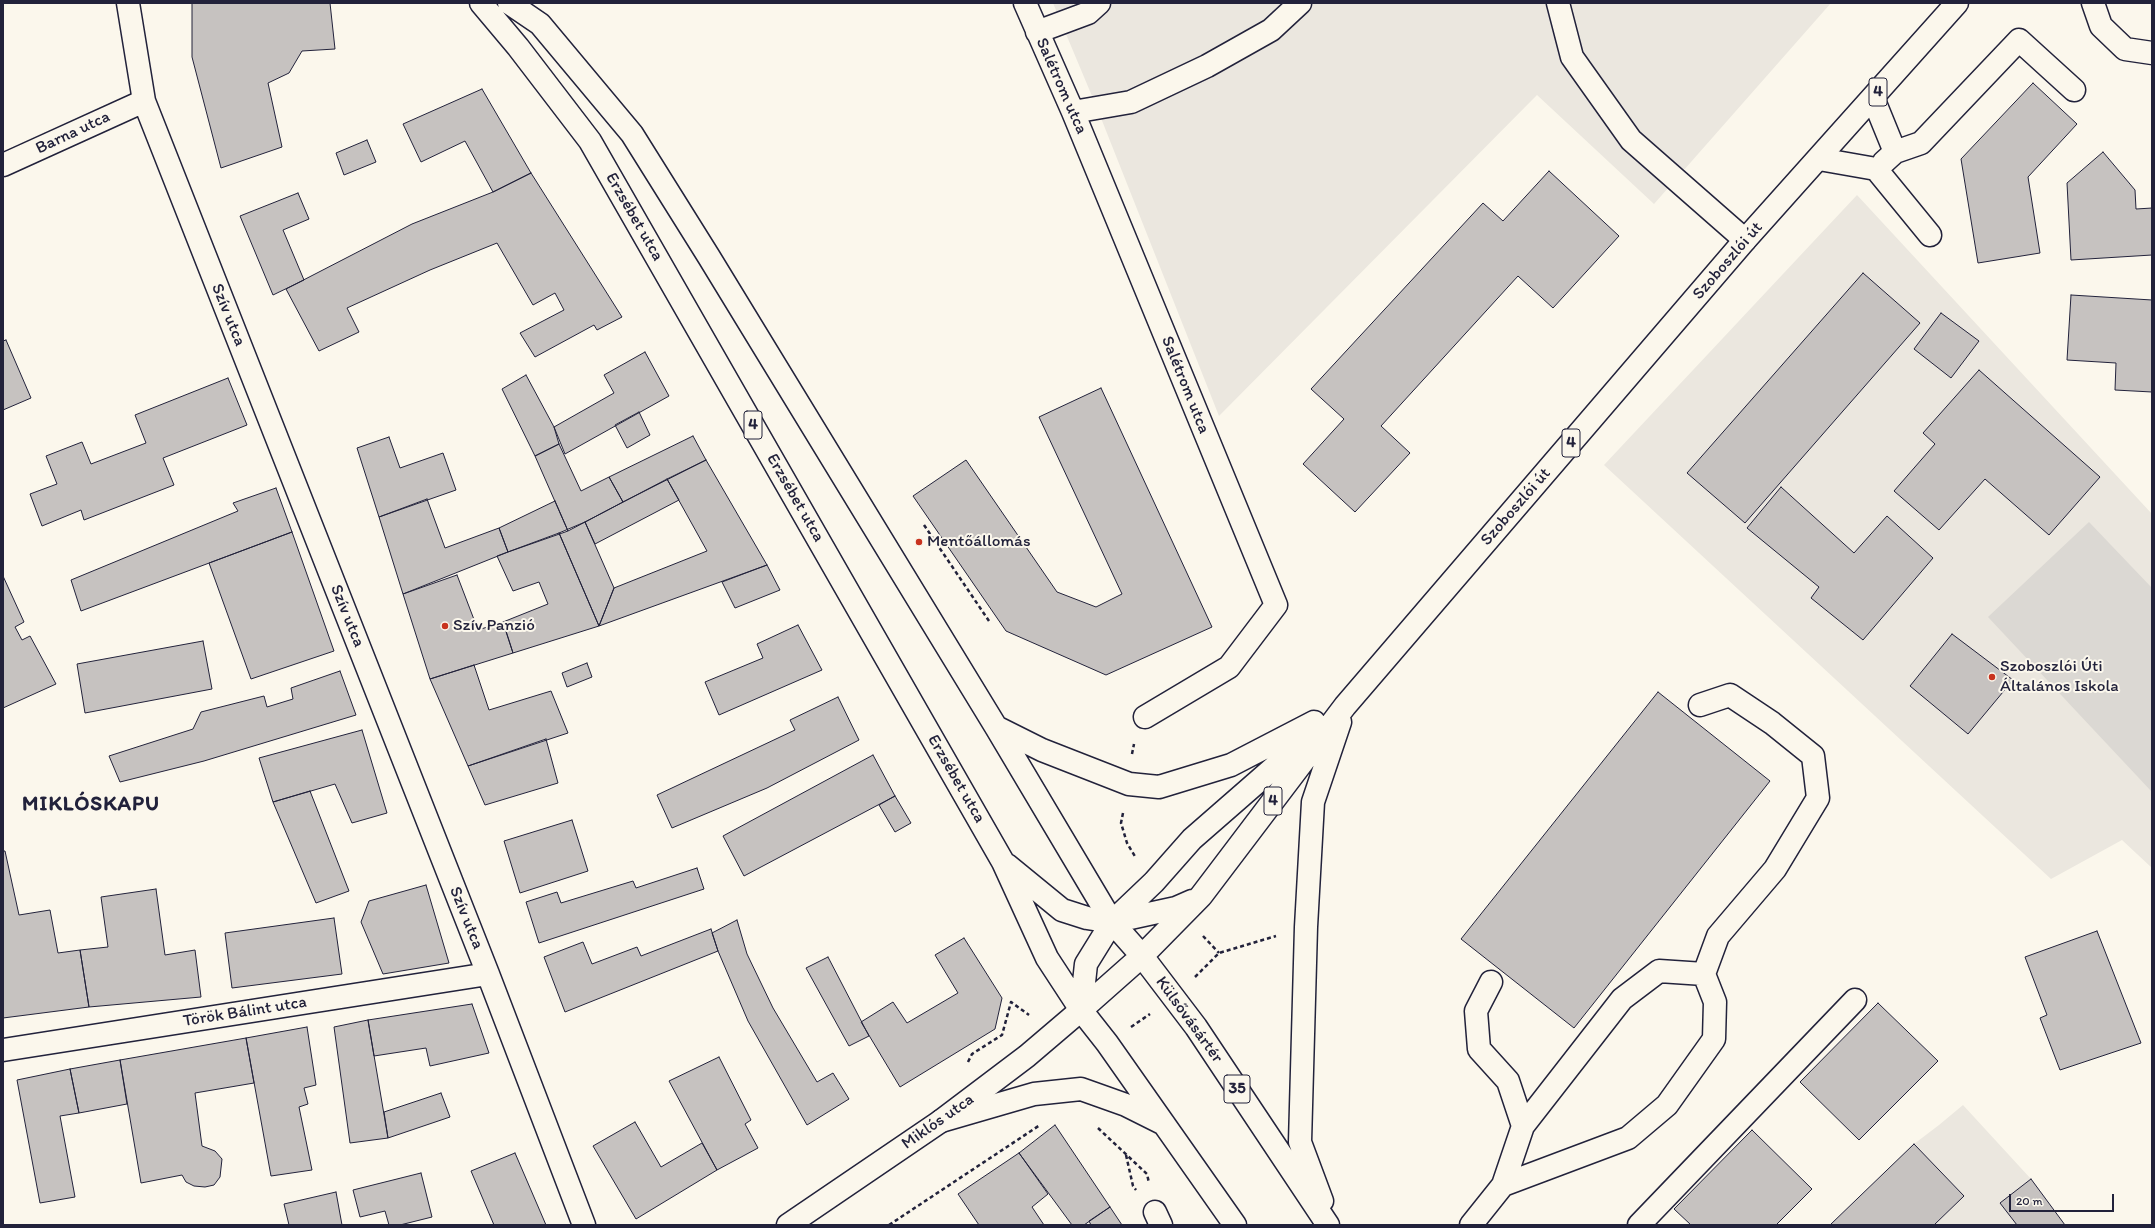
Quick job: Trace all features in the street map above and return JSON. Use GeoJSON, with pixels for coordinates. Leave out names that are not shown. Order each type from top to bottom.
{"type":"FeatureCollection","features":[{"type":"Feature","properties":{"kind":"main road","name":"Szív utca"},"geometry":{"type":"LineString","coordinates":[[128,3],[144,101],[488,974],[584,1225]]}},
{"type":"Feature","properties":{"kind":"main road","name":"Erzsébet utca"},"geometry":{"type":"LineString","coordinates":[[481,3],[518,47],[590,141],[1003,862],[1047,958],[1081,1010]]}},
{"type":"Feature","properties":{"kind":"main road"},"geometry":{"type":"LineString","coordinates":[[509,3],[540,24],[632,134],[996,727]]}},
{"type":"Feature","properties":{"kind":"main road","name":"Salétrom utca"},"geometry":{"type":"LineString","coordinates":[[1025,3],[1073,112],[1276,605],[1229,667],[1146,717]]}},
{"type":"Feature","properties":{"kind":"main road"},"geometry":{"type":"LineString","coordinates":[[1038,32],[1088,13],[1099,3]]}},
{"type":"Feature","properties":{"kind":"main road"},"geometry":{"type":"LineString","coordinates":[[1073,112],[1131,102],[1207,66],[1271,30],[1300,3]]}},
{"type":"Feature","properties":{"kind":"main road"},"geometry":{"type":"LineString","coordinates":[[1558,3],[1572,57],[1631,140],[1745,240]]}},
{"type":"Feature","properties":{"kind":"main road","name":"Szoboszlói út"},"geometry":{"type":"LineString","coordinates":[[1142,956],[1201,896],[1345,706],[1745,240],[1957,3]]}},
{"type":"Feature","properties":{"kind":"main road"},"geometry":{"type":"LineString","coordinates":[[2093,3],[2101,26],[2125,49],[2152,53]]}},
{"type":"Feature","properties":{"kind":"main road"},"geometry":{"type":"LineString","coordinates":[[1876,169],[1896,152],[1921,143],[2019,40],[2074,90]]}},
{"type":"Feature","properties":{"kind":"main road"},"geometry":{"type":"LineString","coordinates":[[1873,98],[1896,152]]}},
{"type":"Feature","properties":{"kind":"main road","name":"Barna utca"},"geometry":{"type":"LineString","coordinates":[[3,165],[144,101]]}},
{"type":"Feature","properties":{"kind":"main road"},"geometry":{"type":"LineString","coordinates":[[1819,159],[1876,169],[1930,235]]}},
{"type":"Feature","properties":{"kind":"main road"},"geometry":{"type":"LineString","coordinates":[[1503,1185],[1628,1138],[1667,1106],[1714,1039],[1715,1002],[1704,974],[1718,936],[1775,869],[1818,798],[1813,756],[1772,723],[1730,695],[1700,705]]}},
{"type":"Feature","properties":{"kind":"main road","name":"4"},"geometry":{"type":"LineString","coordinates":[[996,727],[1042,750],[1128,784],[1159,787],[1231,765],[1345,706]]}},
{"type":"Feature","properties":{"kind":"main road"},"geometry":{"type":"LineString","coordinates":[[1236,1225],[1166,1125],[1081,1010],[1086,964],[1112,922],[1154,882],[1192,839],[1345,706]]}},
{"type":"Feature","properties":{"kind":"main road"},"geometry":{"type":"LineString","coordinates":[[1331,1225],[1300,1142],[1306,927],[1313,802],[1345,706]]}},
{"type":"Feature","properties":{"kind":"main road","name":"Külsővásártér"},"geometry":{"type":"LineString","coordinates":[[996,727],[1112,922],[1142,956],[1196,1027],[1328,1225]]}},
{"type":"Feature","properties":{"kind":"main road","name":"4"},"geometry":{"type":"LineString","coordinates":[[1003,862],[1062,910],[1087,918],[1112,922],[1176,908],[1201,896]]}},
{"type":"Feature","properties":{"kind":"main road","name":"Miklós utca"},"geometry":{"type":"LineString","coordinates":[[788,1225],[941,1121],[1028,1056],[1142,956]]}},
{"type":"Feature","properties":{"kind":"main road"},"geometry":{"type":"LineString","coordinates":[[1471,1225],[1503,1185],[1523,1126],[1622,999],[1660,971],[1704,974]]}},
{"type":"Feature","properties":{"kind":"main road","name":"Török Bálint utca"},"geometry":{"type":"LineString","coordinates":[[3,1050],[488,974]]}},
{"type":"Feature","properties":{"kind":"main road"},"geometry":{"type":"LineString","coordinates":[[1491,982],[1476,1011],[1479,1049],[1508,1081],[1523,1126]]}},
{"type":"Feature","properties":{"kind":"main road"},"geometry":{"type":"LineString","coordinates":[[1639,1225],[1856,1000]]}},
{"type":"Feature","properties":{"kind":"main road"},"geometry":{"type":"LineString","coordinates":[[941,1121],[1034,1094],[1081,1089],[1126,1105],[1166,1125]]}},
{"type":"Feature","properties":{"kind":"path"},"geometry":{"type":"LineString","coordinates":[[924,525],[989,621]]}},
{"type":"Feature","properties":{"kind":"path"},"geometry":{"type":"LineString","coordinates":[[1220,953],[1306,927]]}},
{"type":"Feature","properties":{"kind":"path"},"geometry":{"type":"LineString","coordinates":[[972,1054],[1002,1035],[1012,1002]]}},
{"type":"Feature","properties":{"kind":"path"},"geometry":{"type":"LineString","coordinates":[[889,1225],[1040,1124]]}},
{"type":"Feature","properties":{"kind":"path"},"geometry":{"type":"LineString","coordinates":[[1094,1125],[1147,1174],[1158,1219]]}},
{"type":"Feature","properties":{"kind":"path"},"geometry":{"type":"LineString","coordinates":[[1126,1154],[1133,1186],[1158,1219]]}},
{"type":"Feature","properties":{"kind":"shaded area"},"geometry":{"type":"Polygon","coordinates":[[[1053,3],[1831,3],[1654,204],[1537,95],[1219,416],[1097,108],[1053,3]]]}},
{"type":"Feature","properties":{"kind":"shaded area","name":"Szoboszlói Úti Általános Iskola"},"geometry":{"type":"Polygon","coordinates":[[[1857,195],[2152,514],[2152,868],[2122,840],[2051,879],[1604,465],[1857,195]]]}},
{"type":"Feature","properties":{"kind":"shaded area"},"geometry":{"type":"Polygon","coordinates":[[[2089,522],[2152,588],[2152,792],[1988,617],[2089,522]]]}},
{"type":"Feature","properties":{"kind":"shaded area"},"geometry":{"type":"Polygon","coordinates":[[[1963,1105],[2031,1179],[2065,1225],[1830,1225],[1914,1144],[1963,1105]]]}},
{"type":"Feature","properties":{"kind":"building"},"geometry":{"type":"Polygon","coordinates":[[[192,3],[330,3],[335,49],[302,51],[289,73],[268,83],[282,147],[221,168],[192,57],[192,3]]]}},
{"type":"Feature","properties":{"kind":"building"},"geometry":{"type":"Polygon","coordinates":[[[2033,83],[2077,124],[2028,177],[2040,253],[1978,263],[1961,159],[2033,83]]]}},
{"type":"Feature","properties":{"kind":"building"},"geometry":{"type":"Polygon","coordinates":[[[482,89],[531,173],[493,192],[465,141],[421,162],[403,124],[482,89]]]}},
{"type":"Feature","properties":{"kind":"building"},"geometry":{"type":"Polygon","coordinates":[[[367,140],[376,162],[344,175],[336,153],[367,140]]]}},
{"type":"Feature","properties":{"kind":"building"},"geometry":{"type":"Polygon","coordinates":[[[2103,152],[2135,190],[2136,209],[2152,208],[2152,255],[2071,260],[2067,183],[2103,152]]]}},
{"type":"Feature","properties":{"kind":"building"},"geometry":{"type":"Polygon","coordinates":[[[1549,171],[1619,236],[1553,308],[1518,276],[1381,426],[1410,453],[1355,512],[1303,464],[1344,419],[1311,389],[1483,203],[1503,221],[1549,171]]]}},
{"type":"Feature","properties":{"kind":"building"},"geometry":{"type":"Polygon","coordinates":[[[531,173],[622,317],[597,330],[594,325],[535,357],[520,333],[564,310],[555,293],[533,305],[497,243],[430,270],[347,308],[359,332],[319,351],[286,289],[412,224],[493,192],[531,173]]]}},
{"type":"Feature","properties":{"kind":"building"},"geometry":{"type":"Polygon","coordinates":[[[298,193],[309,219],[283,230],[304,280],[273,295],[240,216],[298,193]]]}},
{"type":"Feature","properties":{"kind":"building"},"geometry":{"type":"Polygon","coordinates":[[[1863,273],[1920,323],[1745,523],[1687,473],[1863,273]]]}},
{"type":"Feature","properties":{"kind":"building"},"geometry":{"type":"Polygon","coordinates":[[[2071,295],[2152,300],[2152,392],[2115,390],[2116,363],[2067,360],[2071,295]]]}},
{"type":"Feature","properties":{"kind":"building"},"geometry":{"type":"Polygon","coordinates":[[[1941,313],[1979,341],[1951,378],[1914,349],[1941,313]]]}},
{"type":"Feature","properties":{"kind":"building"},"geometry":{"type":"Polygon","coordinates":[[[6,340],[31,398],[3,410],[3,341],[6,340]]]}},
{"type":"Feature","properties":{"kind":"building"},"geometry":{"type":"Polygon","coordinates":[[[645,352],[669,396],[565,454],[554,427],[614,393],[604,375],[645,352]]]}},
{"type":"Feature","properties":{"kind":"building"},"geometry":{"type":"Polygon","coordinates":[[[1979,370],[2100,477],[2049,535],[1985,479],[1939,530],[1894,491],[1935,444],[1923,433],[1979,370]]]}},
{"type":"Feature","properties":{"kind":"building"},"geometry":{"type":"Polygon","coordinates":[[[526,375],[554,427],[559,444],[535,456],[502,389],[526,375]]]}},
{"type":"Feature","properties":{"kind":"building"},"geometry":{"type":"Polygon","coordinates":[[[228,378],[247,425],[163,458],[174,485],[84,520],[81,510],[42,526],[30,494],[57,484],[46,456],[82,442],[91,464],[146,443],[135,415],[228,378]]]}},
{"type":"Feature","properties":{"kind":"building"},"geometry":{"type":"Polygon","coordinates":[[[1101,388],[1212,627],[1106,675],[1006,631],[913,496],[966,460],[1057,592],[1096,607],[1122,594],[1039,417],[1101,388]]]}},
{"type":"Feature","properties":{"kind":"building"},"geometry":{"type":"Polygon","coordinates":[[[639,412],[650,435],[627,448],[615,425],[639,412]]]}},
{"type":"Feature","properties":{"kind":"building"},"geometry":{"type":"Polygon","coordinates":[[[693,436],[706,460],[623,502],[609,477],[693,436]]]}},
{"type":"Feature","properties":{"kind":"building"},"geometry":{"type":"Polygon","coordinates":[[[389,437],[400,468],[443,453],[456,490],[379,517],[357,448],[389,437]]]}},
{"type":"Feature","properties":{"kind":"building"},"geometry":{"type":"Polygon","coordinates":[[[559,444],[581,491],[609,477],[623,502],[568,531],[535,456],[559,444]]]}},
{"type":"Feature","properties":{"kind":"building"},"geometry":{"type":"Polygon","coordinates":[[[706,460],[767,565],[599,626],[614,588],[707,551],[667,479],[706,460]]]}},
{"type":"Feature","properties":{"kind":"building"},"geometry":{"type":"Polygon","coordinates":[[[667,479],[679,500],[595,544],[585,522],[667,479]]]}},
{"type":"Feature","properties":{"kind":"building"},"geometry":{"type":"Polygon","coordinates":[[[1781,487],[1854,553],[1887,516],[1933,558],[1863,640],[1811,598],[1819,587],[1747,528],[1781,487]]]}},
{"type":"Feature","properties":{"kind":"building"},"geometry":{"type":"Polygon","coordinates":[[[276,488],[292,532],[81,611],[71,580],[238,511],[233,503],[276,488]]]}},
{"type":"Feature","properties":{"kind":"building"},"geometry":{"type":"Polygon","coordinates":[[[427,499],[445,548],[499,528],[508,552],[403,594],[379,517],[427,499]]]}},
{"type":"Feature","properties":{"kind":"building"},"geometry":{"type":"Polygon","coordinates":[[[555,501],[568,531],[508,552],[499,528],[555,501]]]}},
{"type":"Feature","properties":{"kind":"building"},"geometry":{"type":"Polygon","coordinates":[[[585,522],[614,588],[599,626],[559,533],[585,522]]]}},
{"type":"Feature","properties":{"kind":"building"},"geometry":{"type":"Polygon","coordinates":[[[292,532],[334,651],[251,679],[209,563],[292,532]]]}},
{"type":"Feature","properties":{"kind":"building"},"geometry":{"type":"Polygon","coordinates":[[[559,533],[599,626],[513,653],[503,622],[548,604],[539,582],[513,591],[497,556],[559,533]]]}},
{"type":"Feature","properties":{"kind":"building"},"geometry":{"type":"Polygon","coordinates":[[[767,565],[780,590],[735,608],[722,582],[767,565]]]}},
{"type":"Feature","properties":{"kind":"building","name":"Szív Panzió"},"geometry":{"type":"Polygon","coordinates":[[[457,575],[478,630],[503,622],[513,653],[430,679],[403,594],[457,575]]]}},
{"type":"Feature","properties":{"kind":"building"},"geometry":{"type":"Polygon","coordinates":[[[3,576],[24,622],[15,627],[22,640],[30,636],[56,684],[3,708],[3,576]]]}},
{"type":"Feature","properties":{"kind":"building"},"geometry":{"type":"Polygon","coordinates":[[[798,625],[822,670],[719,715],[705,682],[763,658],[757,644],[798,625]]]}},
{"type":"Feature","properties":{"kind":"building"},"geometry":{"type":"Polygon","coordinates":[[[1952,634],[2013,680],[1968,734],[1910,686],[1952,634]]]}},
{"type":"Feature","properties":{"kind":"building"},"geometry":{"type":"Polygon","coordinates":[[[203,641],[212,689],[85,713],[77,664],[203,641]]]}},
{"type":"Feature","properties":{"kind":"building"},"geometry":{"type":"Polygon","coordinates":[[[587,663],[592,677],[567,687],[562,673],[587,663]]]}},
{"type":"Feature","properties":{"kind":"building"},"geometry":{"type":"Polygon","coordinates":[[[474,665],[489,710],[551,691],[568,733],[468,766],[430,679],[474,665]]]}},
{"type":"Feature","properties":{"kind":"building"},"geometry":{"type":"Polygon","coordinates":[[[340,671],[356,715],[204,761],[120,782],[109,756],[193,729],[201,712],[264,696],[267,707],[293,699],[291,688],[340,671]]]}},
{"type":"Feature","properties":{"kind":"building"},"geometry":{"type":"Polygon","coordinates":[[[1658,692],[1770,781],[1574,1028],[1461,939],[1658,692]]]}},
{"type":"Feature","properties":{"kind":"building"},"geometry":{"type":"Polygon","coordinates":[[[838,697],[859,740],[767,788],[672,828],[657,795],[795,730],[790,720],[838,697]]]}},
{"type":"Feature","properties":{"kind":"building"},"geometry":{"type":"Polygon","coordinates":[[[362,730],[387,813],[352,823],[335,784],[273,802],[259,758],[362,730]]]}},
{"type":"Feature","properties":{"kind":"building"},"geometry":{"type":"Polygon","coordinates":[[[546,739],[558,783],[485,805],[468,766],[546,739]]]}},
{"type":"Feature","properties":{"kind":"building"},"geometry":{"type":"Polygon","coordinates":[[[873,755],[895,796],[744,876],[723,836],[873,755]]]}},
{"type":"Feature","properties":{"kind":"building"},"geometry":{"type":"Polygon","coordinates":[[[310,791],[349,891],[316,903],[273,802],[310,791]]]}},
{"type":"Feature","properties":{"kind":"building"},"geometry":{"type":"Polygon","coordinates":[[[895,796],[911,823],[895,832],[879,805],[895,796]]]}},
{"type":"Feature","properties":{"kind":"building"},"geometry":{"type":"Polygon","coordinates":[[[572,820],[588,871],[520,893],[504,841],[572,820]]]}},
{"type":"Feature","properties":{"kind":"building"},"geometry":{"type":"Polygon","coordinates":[[[3,851],[5,851],[19,915],[50,910],[58,953],[80,950],[89,1007],[3,1018],[3,851]]]}},
{"type":"Feature","properties":{"kind":"building"},"geometry":{"type":"Polygon","coordinates":[[[697,868],[704,889],[539,943],[526,902],[557,892],[561,903],[633,881],[636,888],[697,868]]]}},
{"type":"Feature","properties":{"kind":"building"},"geometry":{"type":"Polygon","coordinates":[[[426,885],[449,963],[383,974],[361,922],[369,901],[426,885]]]}},
{"type":"Feature","properties":{"kind":"building"},"geometry":{"type":"Polygon","coordinates":[[[156,889],[165,955],[195,950],[201,997],[89,1007],[80,950],[108,947],[101,897],[156,889]]]}},
{"type":"Feature","properties":{"kind":"building"},"geometry":{"type":"Polygon","coordinates":[[[334,918],[342,974],[232,988],[225,933],[334,918]]]}},
{"type":"Feature","properties":{"kind":"building"},"geometry":{"type":"Polygon","coordinates":[[[737,920],[747,954],[773,1008],[817,1082],[833,1073],[849,1099],[807,1125],[748,1021],[718,951],[712,933],[737,920]]]}},
{"type":"Feature","properties":{"kind":"building"},"geometry":{"type":"Polygon","coordinates":[[[711,929],[718,951],[565,1012],[544,957],[583,942],[592,964],[637,947],[641,956],[711,929]]]}},
{"type":"Feature","properties":{"kind":"building"},"geometry":{"type":"Polygon","coordinates":[[[2097,931],[2141,1043],[2060,1070],[2040,1018],[2047,1015],[2025,957],[2097,931]]]}},
{"type":"Feature","properties":{"kind":"building"},"geometry":{"type":"Polygon","coordinates":[[[964,938],[1002,998],[995,1029],[900,1087],[861,1022],[893,1002],[907,1023],[958,993],[935,955],[964,938]]]}},
{"type":"Feature","properties":{"kind":"building"},"geometry":{"type":"Polygon","coordinates":[[[828,957],[869,1036],[849,1046],[806,968],[828,957]]]}},
{"type":"Feature","properties":{"kind":"building"},"geometry":{"type":"Polygon","coordinates":[[[1878,1003],[1938,1061],[1859,1140],[1800,1082],[1878,1003]]]}},
{"type":"Feature","properties":{"kind":"building"},"geometry":{"type":"Polygon","coordinates":[[[472,1004],[489,1053],[430,1066],[426,1048],[374,1056],[368,1020],[472,1004]]]}},
{"type":"Feature","properties":{"kind":"building"},"geometry":{"type":"Polygon","coordinates":[[[368,1020],[388,1138],[350,1143],[334,1027],[368,1020]]]}},
{"type":"Feature","properties":{"kind":"building"},"geometry":{"type":"Polygon","coordinates":[[[307,1027],[316,1085],[304,1088],[308,1104],[299,1107],[312,1170],[271,1176],[246,1038],[307,1027]]]}},
{"type":"Feature","properties":{"kind":"building"},"geometry":{"type":"Polygon","coordinates":[[[246,1038],[254,1083],[195,1093],[202,1146],[215,1151],[222,1159],[220,1177],[214,1185],[205,1187],[194,1186],[186,1182],[182,1175],[141,1183],[120,1060],[246,1038]]]}},
{"type":"Feature","properties":{"kind":"building"},"geometry":{"type":"Polygon","coordinates":[[[719,1057],[751,1120],[745,1124],[758,1148],[717,1170],[669,1081],[719,1057]]]}},
{"type":"Feature","properties":{"kind":"building"},"geometry":{"type":"Polygon","coordinates":[[[120,1060],[127,1104],[79,1113],[70,1069],[120,1060]]]}},
{"type":"Feature","properties":{"kind":"building"},"geometry":{"type":"Polygon","coordinates":[[[70,1069],[79,1113],[60,1116],[75,1197],[40,1203],[17,1080],[70,1069]]]}},
{"type":"Feature","properties":{"kind":"building"},"geometry":{"type":"Polygon","coordinates":[[[441,1093],[450,1117],[388,1138],[384,1112],[441,1093]]]}},
{"type":"Feature","properties":{"kind":"building"},"geometry":{"type":"Polygon","coordinates":[[[635,1122],[661,1167],[702,1143],[717,1170],[636,1219],[593,1146],[635,1122]]]}},
{"type":"Feature","properties":{"kind":"building"},"geometry":{"type":"Polygon","coordinates":[[[1055,1125],[1110,1207],[1084,1225],[1072,1225],[1019,1153],[1055,1125]]]}},
{"type":"Feature","properties":{"kind":"building"},"geometry":{"type":"Polygon","coordinates":[[[1752,1130],[1812,1189],[1776,1225],[1691,1225],[1674,1209],[1752,1130]]]}},
{"type":"Feature","properties":{"kind":"building"},"geometry":{"type":"Polygon","coordinates":[[[1914,1144],[1964,1196],[1934,1225],[1830,1225],[1914,1144]]]}},
{"type":"Feature","properties":{"kind":"building"},"geometry":{"type":"Polygon","coordinates":[[[515,1153],[546,1225],[494,1225],[471,1171],[515,1153]]]}},
{"type":"Feature","properties":{"kind":"building"},"geometry":{"type":"Polygon","coordinates":[[[1019,1153],[1048,1194],[1032,1207],[1044,1225],[979,1225],[958,1194],[1019,1153]]]}},
{"type":"Feature","properties":{"kind":"building"},"geometry":{"type":"Polygon","coordinates":[[[421,1173],[432,1217],[400,1225],[389,1225],[385,1211],[360,1217],[353,1190],[421,1173]]]}},
{"type":"Feature","properties":{"kind":"building"},"geometry":{"type":"Polygon","coordinates":[[[2031,1179],[2065,1225],[2017,1225],[2000,1203],[2031,1179]]]}},
{"type":"Feature","properties":{"kind":"building"},"geometry":{"type":"Polygon","coordinates":[[[336,1192],[342,1225],[289,1225],[284,1204],[336,1192]]]}},
{"type":"Feature","properties":{"kind":"building"},"geometry":{"type":"Polygon","coordinates":[[[1110,1207],[1122,1225],[1091,1225],[1089,1221],[1110,1207]]]}},
{"type":"Feature","properties":{"kind":"place","name":"Mentőállomás"},"geometry":{"type":"Point","coordinates":[919,542]}},
{"type":"Feature","properties":{"kind":"place","name":"Szív Panzió"},"geometry":{"type":"Point","coordinates":[445,626]}},
{"type":"Feature","properties":{"kind":"place","name":"Szoboszlói Úti Általános Iskola"},"geometry":{"type":"Point","coordinates":[1992,677]}},
{"type":"Feature","properties":{"kind":"district","name":"MIKLÓSKAPU"},"geometry":{"type":"Point","coordinates":[91,805]}}]}
